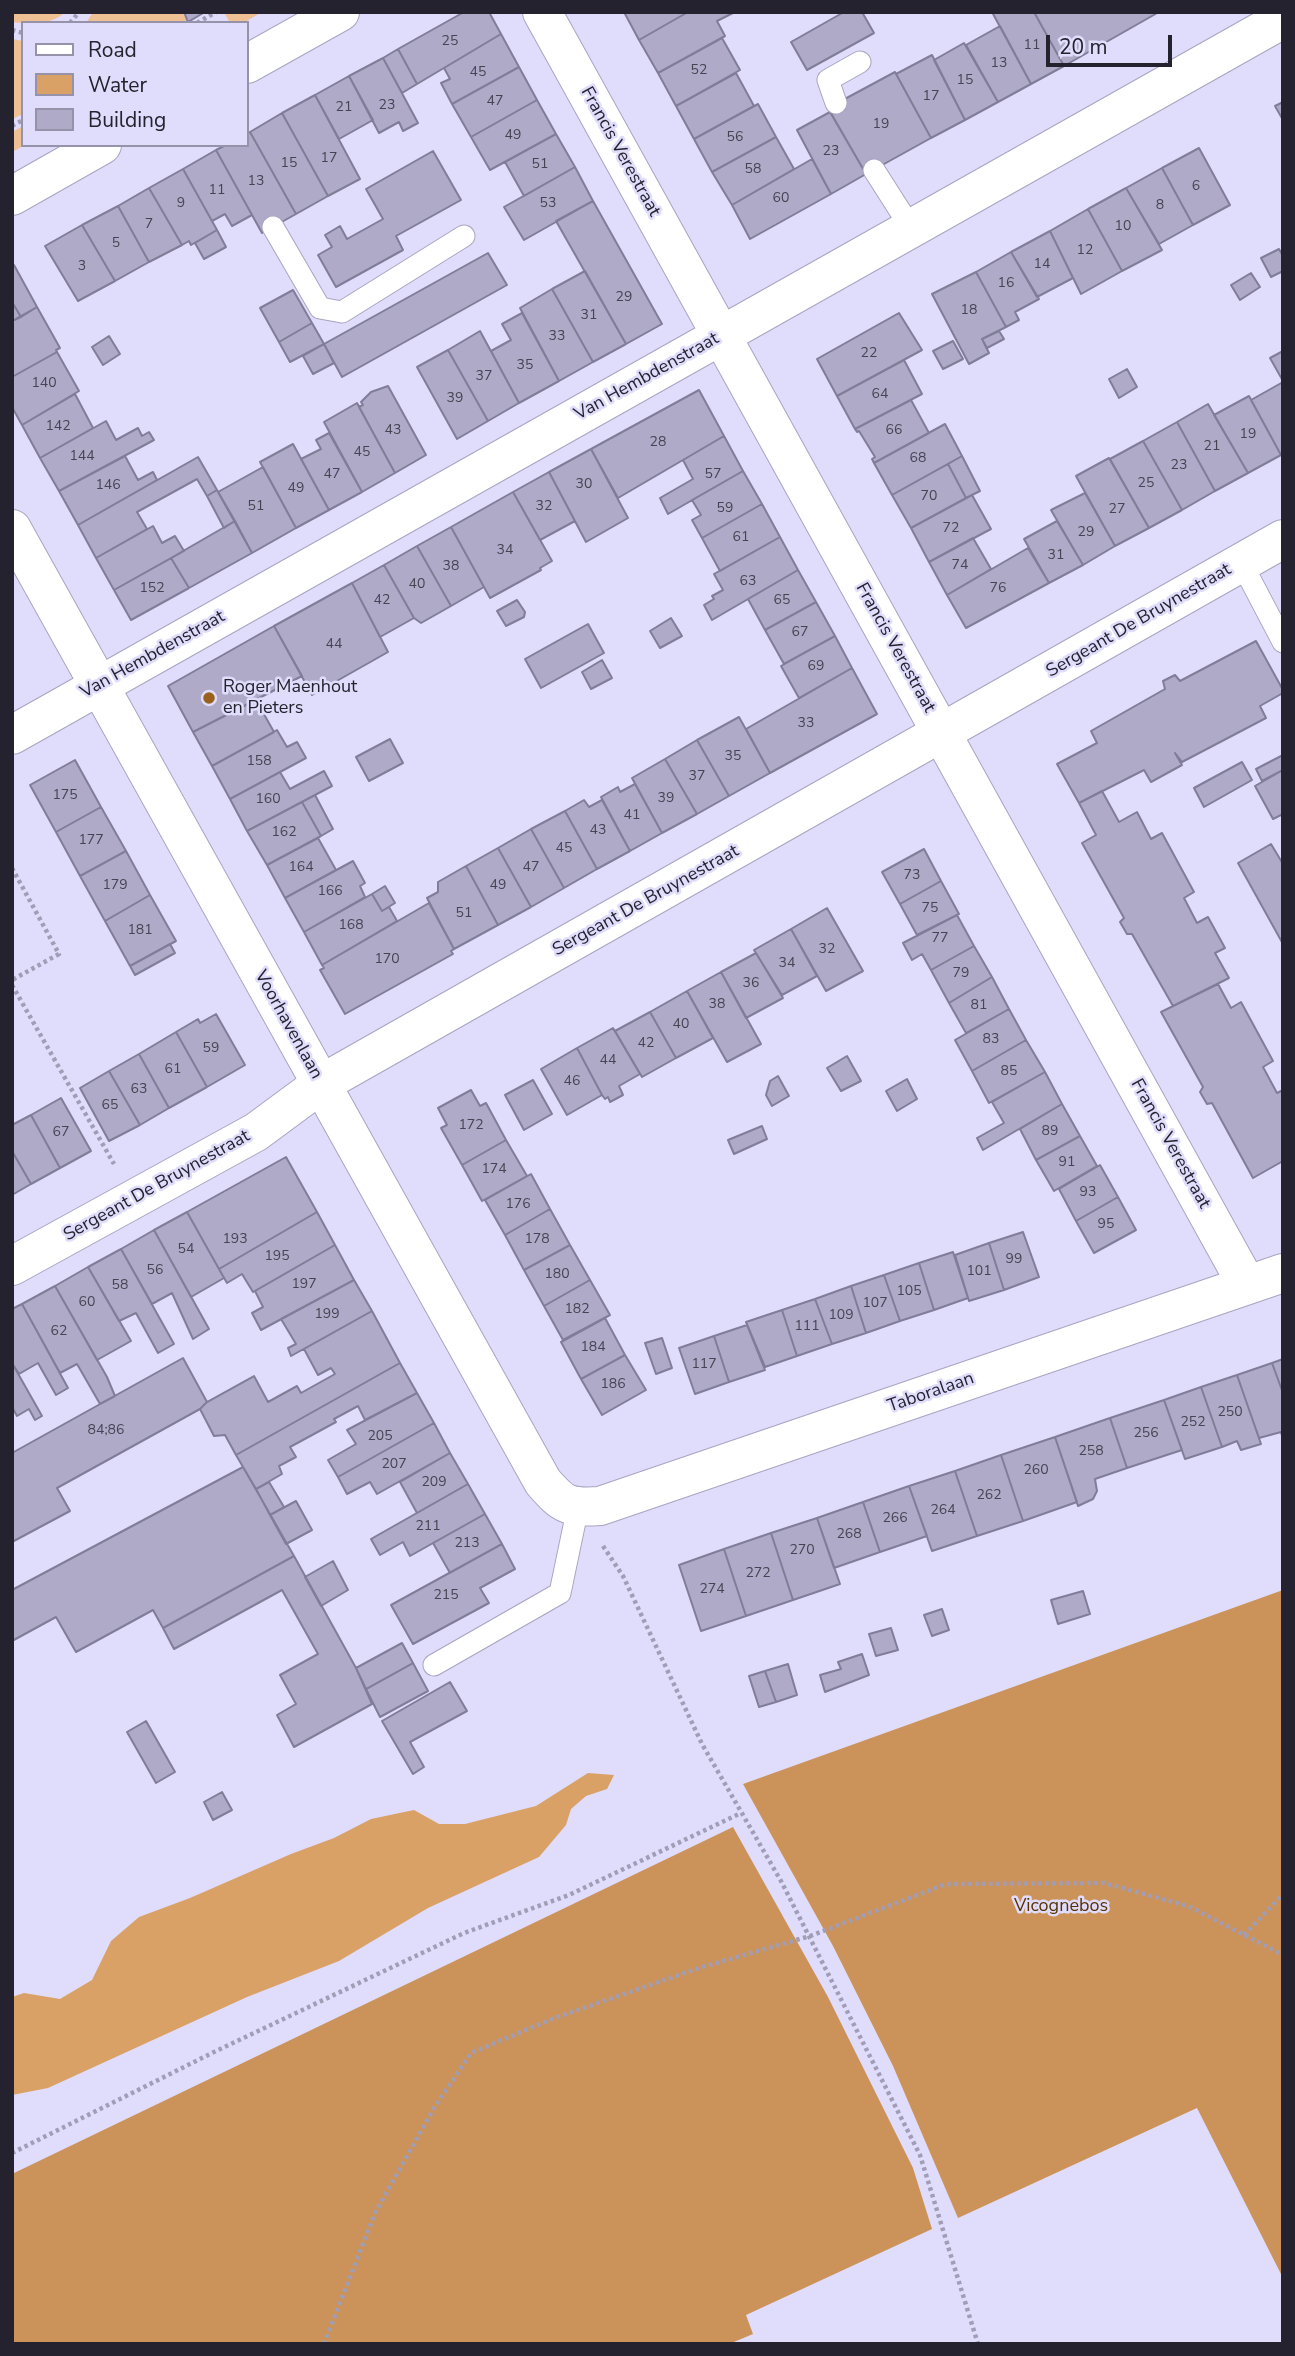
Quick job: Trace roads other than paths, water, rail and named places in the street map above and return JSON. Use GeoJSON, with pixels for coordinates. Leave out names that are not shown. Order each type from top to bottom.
{"type":"FeatureCollection","features":[{"type":"Feature","properties":{"kind":"street"},"geometry":{"type":"LineString","coordinates":[[248,63],[340,12]]}},
{"type":"Feature","properties":{"kind":"street","name":"Francis Verestraat"},"geometry":{"type":"LineString","coordinates":[[542,12],[1247,1285]]}},
{"type":"Feature","properties":{"kind":"street","name":"Van Hembdenstraat"},"geometry":{"type":"LineString","coordinates":[[12,735],[1283,19]]}},
{"type":"Feature","properties":{"kind":"street"},"geometry":{"type":"LineString","coordinates":[[12,195],[98,147]]}},
{"type":"Feature","properties":{"kind":"street","name":"Voorhavenlaan"},"geometry":{"type":"LineString","coordinates":[[12,529],[543,1482],[559,1500],[578,1507]]}},
{"type":"Feature","properties":{"kind":"street","name":"Sergeant De Bruynestraat"},"geometry":{"type":"LineString","coordinates":[[12,1266],[256,1132],[321,1084],[1283,539]]}},
{"type":"Feature","properties":{"kind":"street","name":"Taboralaan"},"geometry":{"type":"LineString","coordinates":[[578,1507],[600,1506],[1283,1273]]}},
{"type":"Feature","properties":{"kind":"lane"},"geometry":{"type":"LineString","coordinates":[[836,103],[828,79],[860,62]]}},
{"type":"Feature","properties":{"kind":"lane"},"geometry":{"type":"LineString","coordinates":[[874,170],[911,228]]}},
{"type":"Feature","properties":{"kind":"lane"},"geometry":{"type":"LineString","coordinates":[[273,227],[320,308],[342,312],[464,236]]}},
{"type":"Feature","properties":{"kind":"lane"},"geometry":{"type":"LineString","coordinates":[[1241,562],[1283,642]]}},
{"type":"Feature","properties":{"kind":"lane"},"geometry":{"type":"LineString","coordinates":[[434,1665],[560,1593],[578,1507]]}},
{"type":"Feature","properties":{"kind":"water"},"geometry":{"type":"Polygon","coordinates":[[[588,1773],[614,1775],[607,1789],[586,1796],[571,1809],[566,1825],[539,1857],[428,1908],[339,1961],[247,1997],[48,2088],[12,2095],[12,1997],[24,1993],[60,1999],[92,1980],[111,1941],[139,1917],[334,1838],[371,1819],[414,1810],[439,1824],[465,1824],[536,1806],[588,1773]]]}},
{"type":"Feature","properties":{"kind":"place","name":"Roger Maenhout en Pieters"},"geometry":{"type":"Point","coordinates":[209,698]}},
{"type":"Feature","properties":{"kind":"park label","name":"Vicognebos"},"geometry":{"type":"Point","coordinates":[1061,1907]}}]}
